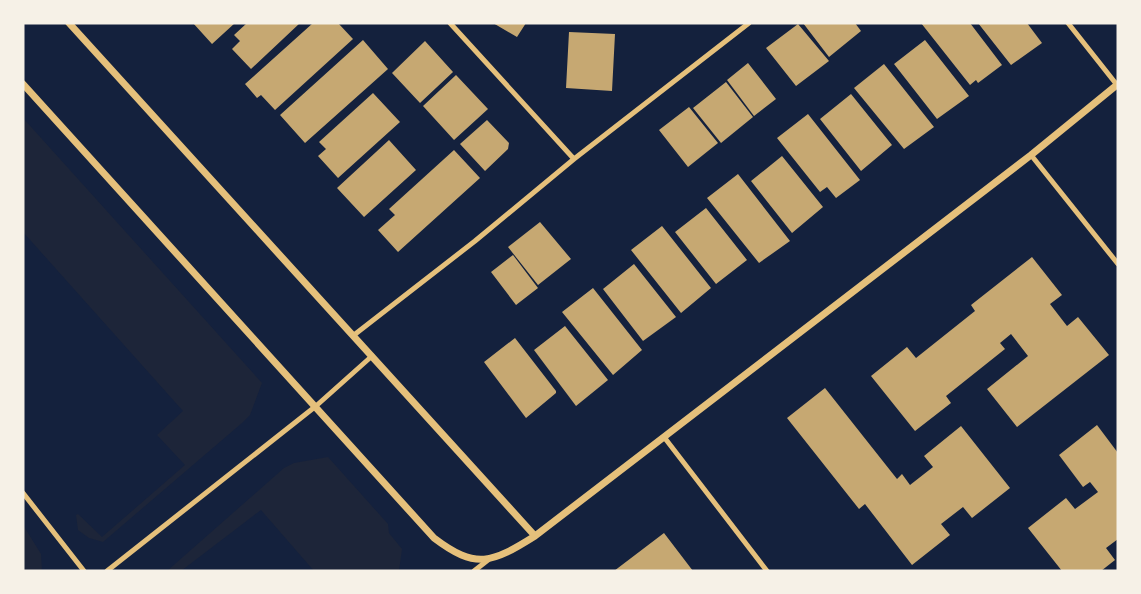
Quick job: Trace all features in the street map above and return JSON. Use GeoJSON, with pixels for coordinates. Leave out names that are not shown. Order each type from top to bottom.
{"type":"FeatureCollection","features":[{"type":"Feature","properties":{"kind":"street"},"geometry":{"type":"LineString","coordinates":[[69,23],[535,536]]}},
{"type":"Feature","properties":{"kind":"street"},"geometry":{"type":"LineString","coordinates":[[23,84],[434,538],[455,554],[476,560],[513,550],[535,536],[1031,155],[1118,85]]}},
{"type":"Feature","properties":{"kind":"lane"},"geometry":{"type":"LineString","coordinates":[[450,23],[574,159]]}},
{"type":"Feature","properties":{"kind":"lane"},"geometry":{"type":"LineString","coordinates":[[354,335],[749,23]]}},
{"type":"Feature","properties":{"kind":"lane"},"geometry":{"type":"LineString","coordinates":[[1068,23],[1118,85]]}},
{"type":"Feature","properties":{"kind":"lane"},"geometry":{"type":"LineString","coordinates":[[1031,155],[1118,264]]}},
{"type":"Feature","properties":{"kind":"lane"},"geometry":{"type":"LineString","coordinates":[[107,571],[316,406],[372,356]]}},
{"type":"Feature","properties":{"kind":"lane"},"geometry":{"type":"LineString","coordinates":[[664,437],[767,571]]}},
{"type":"Feature","properties":{"kind":"lane"},"geometry":{"type":"LineString","coordinates":[[23,493],[84,571]]}},
{"type":"Feature","properties":{"kind":"lane"},"geometry":{"type":"LineString","coordinates":[[474,571],[491,558]]}},
{"type":"Feature","properties":{"kind":"shaded area"},"geometry":{"type":"Polygon","coordinates":[[[23,118],[262,383],[250,415],[242,423],[103,542],[89,538],[78,530],[76,515],[102,537],[185,465],[157,435],[183,411],[23,232],[23,118]]]}},
{"type":"Feature","properties":{"kind":"shaded area"},"geometry":{"type":"Polygon","coordinates":[[[328,457],[388,524],[389,533],[402,549],[399,571],[314,571],[261,510],[181,571],[167,571],[284,468],[294,463],[328,457]]]}},
{"type":"Feature","properties":{"kind":"shaded area"},"geometry":{"type":"Polygon","coordinates":[[[23,525],[41,554],[42,571],[23,571],[23,525]]]}},
{"type":"Feature","properties":{"kind":"building"},"geometry":{"type":"Polygon","coordinates":[[[193,23],[235,23],[212,44],[193,23]]]}},
{"type":"Feature","properties":{"kind":"building"},"geometry":{"type":"Polygon","coordinates":[[[247,23],[300,23],[251,69],[232,49],[240,41],[234,35],[247,23]]]}},
{"type":"Feature","properties":{"kind":"building"},"geometry":{"type":"Polygon","coordinates":[[[313,23],[338,23],[353,39],[275,110],[261,95],[257,98],[245,84],[313,23]]]}},
{"type":"Feature","properties":{"kind":"building"},"geometry":{"type":"Polygon","coordinates":[[[493,23],[526,23],[517,37],[493,23]]]}},
{"type":"Feature","properties":{"kind":"building"},"geometry":{"type":"Polygon","coordinates":[[[803,23],[855,23],[861,31],[829,57],[803,23]]]}},
{"type":"Feature","properties":{"kind":"building"},"geometry":{"type":"Polygon","coordinates":[[[921,23],[970,23],[1002,65],[978,83],[976,80],[970,85],[921,23]]]}},
{"type":"Feature","properties":{"kind":"building"},"geometry":{"type":"Polygon","coordinates":[[[978,23],[1027,23],[1042,43],[1011,65],[978,23]]]}},
{"type":"Feature","properties":{"kind":"building"},"geometry":{"type":"Polygon","coordinates":[[[798,24],[829,61],[796,86],[766,48],[798,24]]]}},
{"type":"Feature","properties":{"kind":"building"},"geometry":{"type":"Polygon","coordinates":[[[569,32],[615,34],[612,91],[566,88],[569,32]]]}},
{"type":"Feature","properties":{"kind":"building"},"geometry":{"type":"Polygon","coordinates":[[[363,40],[388,69],[305,143],[280,115],[363,40]]]}},
{"type":"Feature","properties":{"kind":"building"},"geometry":{"type":"Polygon","coordinates":[[[925,40],[969,96],[937,119],[894,64],[925,40]]]}},
{"type":"Feature","properties":{"kind":"building"},"geometry":{"type":"Polygon","coordinates":[[[425,41],[453,72],[420,103],[392,73],[425,41]]]}},
{"type":"Feature","properties":{"kind":"building"},"geometry":{"type":"Polygon","coordinates":[[[748,63],[776,99],[754,116],[727,80],[748,63]]]}},
{"type":"Feature","properties":{"kind":"building"},"geometry":{"type":"Polygon","coordinates":[[[884,64],[934,127],[904,149],[854,88],[884,64]]]}},
{"type":"Feature","properties":{"kind":"building"},"geometry":{"type":"Polygon","coordinates":[[[456,75],[488,109],[454,140],[423,106],[456,75]]]}},
{"type":"Feature","properties":{"kind":"building"},"geometry":{"type":"Polygon","coordinates":[[[726,82],[753,117],[721,143],[693,108],[726,82]]]}},
{"type":"Feature","properties":{"kind":"building"},"geometry":{"type":"Polygon","coordinates":[[[373,93],[400,122],[338,178],[318,156],[326,149],[319,142],[373,93]]]}},
{"type":"Feature","properties":{"kind":"building"},"geometry":{"type":"Polygon","coordinates":[[[851,94],[892,145],[861,171],[820,119],[851,94]]]}},
{"type":"Feature","properties":{"kind":"building"},"geometry":{"type":"Polygon","coordinates":[[[689,107],[718,143],[688,167],[659,130],[689,107]]]}},
{"type":"Feature","properties":{"kind":"building"},"geometry":{"type":"Polygon","coordinates":[[[808,114],[860,180],[836,198],[827,187],[820,192],[777,138],[808,114]]]}},
{"type":"Feature","properties":{"kind":"building"},"geometry":{"type":"Polygon","coordinates":[[[487,120],[509,143],[508,149],[485,171],[460,144],[487,120]]]}},
{"type":"Feature","properties":{"kind":"building"},"geometry":{"type":"Polygon","coordinates":[[[389,140],[416,170],[364,217],[337,188],[389,140]]]}},
{"type":"Feature","properties":{"kind":"building"},"geometry":{"type":"Polygon","coordinates":[[[454,150],[480,178],[398,252],[378,230],[395,215],[389,209],[454,150]]]}},
{"type":"Feature","properties":{"kind":"building"},"geometry":{"type":"Polygon","coordinates":[[[782,156],[823,207],[792,233],[751,181],[782,156]]]}},
{"type":"Feature","properties":{"kind":"building"},"geometry":{"type":"Polygon","coordinates":[[[738,174],[790,241],[759,263],[707,198],[738,174]]]}},
{"type":"Feature","properties":{"kind":"building"},"geometry":{"type":"Polygon","coordinates":[[[706,208],[747,260],[716,284],[675,232],[706,208]]]}},
{"type":"Feature","properties":{"kind":"building"},"geometry":{"type":"Polygon","coordinates":[[[540,222],[571,259],[538,285],[508,247],[540,222]]]}},
{"type":"Feature","properties":{"kind":"building"},"geometry":{"type":"Polygon","coordinates":[[[662,226],[711,288],[681,313],[631,250],[662,226]]]}},
{"type":"Feature","properties":{"kind":"building"},"geometry":{"type":"Polygon","coordinates":[[[513,255],[538,288],[516,305],[491,272],[513,255]]]}},
{"type":"Feature","properties":{"kind":"building"},"geometry":{"type":"Polygon","coordinates":[[[1032,257],[1062,295],[1050,304],[1067,326],[1078,317],[1109,355],[1017,427],[987,389],[1028,356],[1011,334],[1000,343],[1005,349],[946,396],[951,403],[915,431],[871,376],[907,347],[916,358],[975,311],[971,305],[1032,257]]]}},
{"type":"Feature","properties":{"kind":"building"},"geometry":{"type":"Polygon","coordinates":[[[634,264],[676,317],[643,341],[603,289],[634,264]]]}},
{"type":"Feature","properties":{"kind":"building"},"geometry":{"type":"Polygon","coordinates":[[[593,288],[642,350],[613,375],[562,312],[593,288]]]}},
{"type":"Feature","properties":{"kind":"building"},"geometry":{"type":"Polygon","coordinates":[[[565,326],[608,380],[576,406],[534,350],[565,326]]]}},
{"type":"Feature","properties":{"kind":"building"},"geometry":{"type":"Polygon","coordinates":[[[515,338],[556,391],[526,418],[484,362],[515,338]]]}},
{"type":"Feature","properties":{"kind":"building"},"geometry":{"type":"Polygon","coordinates":[[[825,388],[897,479],[902,474],[910,485],[933,467],[924,456],[961,426],[1010,488],[972,518],[963,507],[941,524],[950,535],[912,565],[865,504],[859,509],[787,418],[825,388]]]}},
{"type":"Feature","properties":{"kind":"building"},"geometry":{"type":"Polygon","coordinates":[[[1097,425],[1118,453],[1118,539],[1106,548],[1115,560],[1101,571],[1062,571],[1028,528],[1066,498],[1075,509],[1098,492],[1090,482],[1083,487],[1059,455],[1097,425]]]}},
{"type":"Feature","properties":{"kind":"building"},"geometry":{"type":"Polygon","coordinates":[[[664,533],[693,571],[614,571],[664,533]]]}}]}
